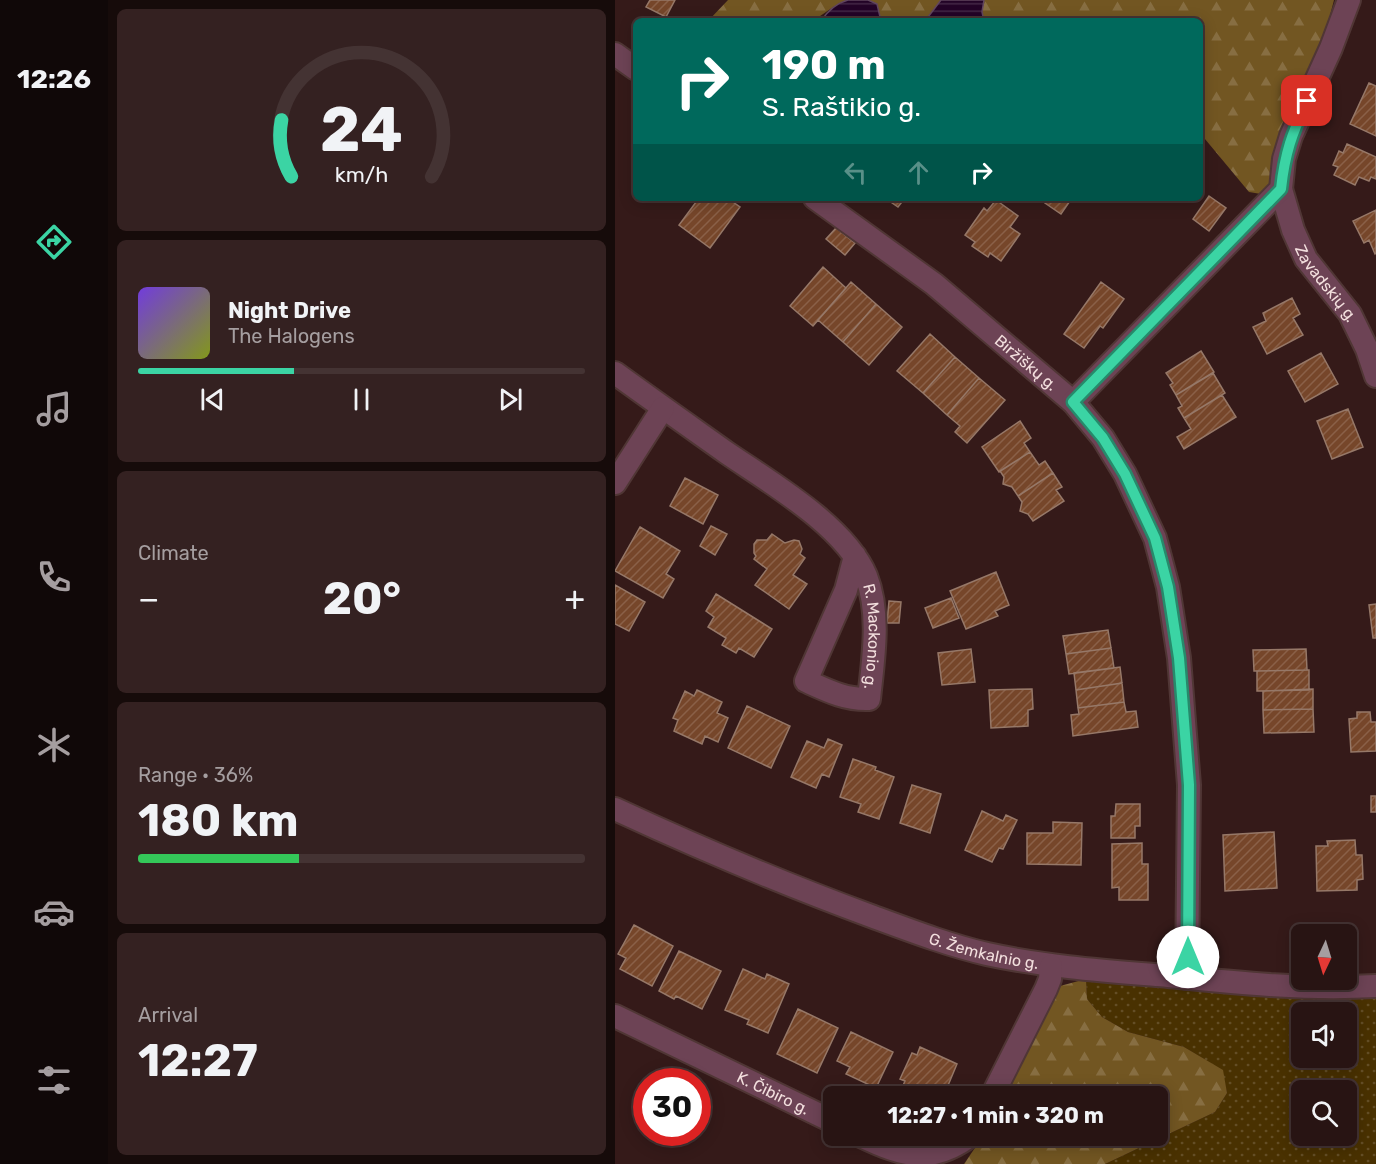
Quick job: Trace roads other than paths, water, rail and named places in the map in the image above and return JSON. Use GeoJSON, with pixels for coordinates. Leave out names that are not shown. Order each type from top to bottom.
{"type":"FeatureCollection","features":[{"type":"Feature","properties":{"kind":"street"},"geometry":{"type":"LineString","coordinates":[[1073,402],[1281,189],[1284,159],[1291,136],[1331,48],[1349,0]]}},
{"type":"Feature","properties":{"kind":"street"},"geometry":{"type":"LineString","coordinates":[[615,54],[633,67]]}},
{"type":"Feature","properties":{"kind":"street","name":"Zavadskių g."},"geometry":{"type":"LineString","coordinates":[[1281,189],[1293,230],[1306,259],[1350,314],[1367,349],[1376,376]]}},
{"type":"Feature","properties":{"kind":"street","name":"Biržiškų g."},"geometry":{"type":"LineString","coordinates":[[819,201],[934,284],[1073,402],[1103,438],[1125,474],[1155,538],[1168,587],[1179,658],[1189,785],[1188,978]]}},
{"type":"Feature","properties":{"kind":"street","name":"R. Mackonio g."},"geometry":{"type":"LineString","coordinates":[[615,373],[798,502],[831,530],[855,556],[866,578],[872,603],[875,639],[869,699],[855,700],[844,698],[806,681],[846,590],[855,556]]}},
{"type":"Feature","properties":{"kind":"street"},"geometry":{"type":"LineString","coordinates":[[615,483],[663,408]]}},
{"type":"Feature","properties":{"kind":"street","name":"G. Žemkalnio g."},"geometry":{"type":"LineString","coordinates":[[615,809],[678,838],[817,895],[915,932],[985,954],[1051,966],[1284,987],[1331,989],[1376,986]]}},
{"type":"Feature","properties":{"kind":"street"},"geometry":{"type":"LineString","coordinates":[[997,1086],[1046,988],[1050,979],[1051,966]]}},
{"type":"Feature","properties":{"kind":"street","name":"K. Čibiro g."},"geometry":{"type":"LineString","coordinates":[[615,1016],[823,1117]]}},
{"type":"Feature","properties":{"kind":"street"},"geometry":{"type":"LineString","coordinates":[[883,1146],[915,1161],[928,1163],[945,1158],[962,1146]]}}]}
